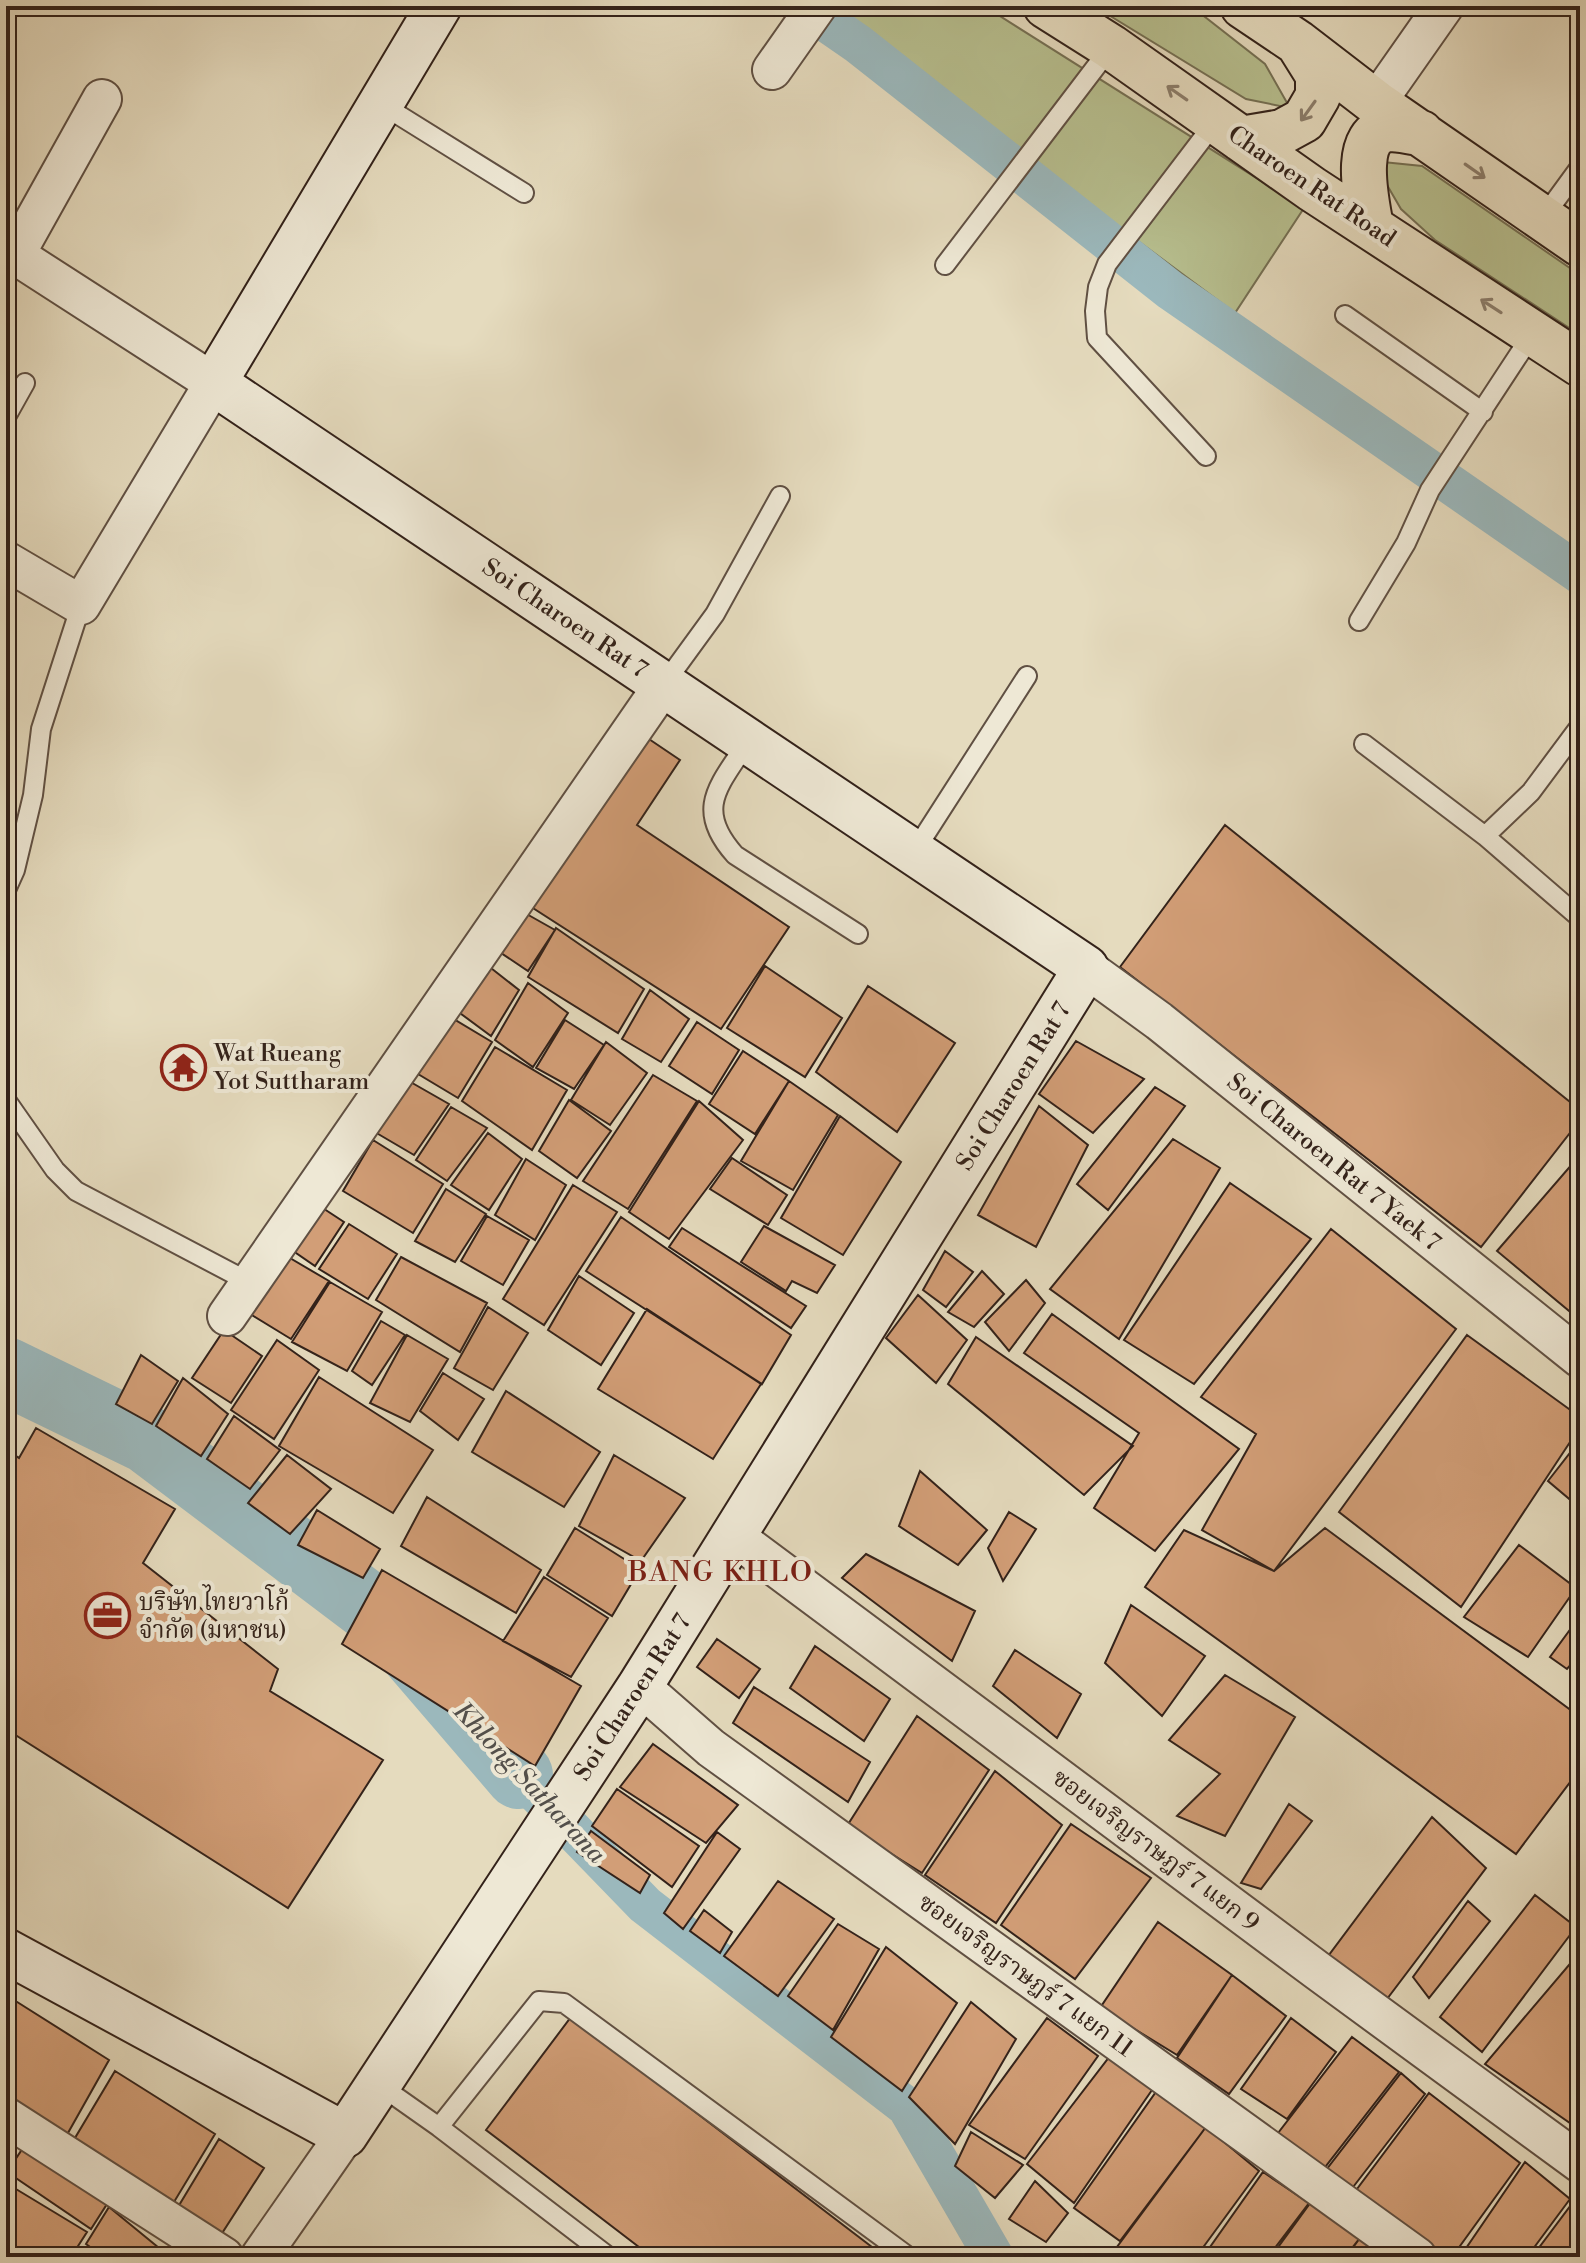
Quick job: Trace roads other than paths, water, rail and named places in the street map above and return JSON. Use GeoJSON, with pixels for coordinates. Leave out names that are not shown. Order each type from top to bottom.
{"type":"FeatureCollection","features":[{"type":"Feature","properties":{"kind":"main road","name":"Charoen Rat Road"},"geometry":{"type":"LineString","coordinates":[[1046,6],[1111,47],[1371,227],[1580,364]]}},
{"type":"Feature","properties":{"kind":"main road"},"geometry":{"type":"LineString","coordinates":[[1243,6],[1298,43],[1376,103],[1580,244]]}},
{"type":"Feature","properties":{"kind":"main road"},"geometry":{"type":"LineString","coordinates":[[1228,130],[1282,132],[1304,120],[1318,96],[1318,75],[1298,43]]}},
{"type":"Feature","properties":{"kind":"main road"},"geometry":{"type":"LineString","coordinates":[[1371,227],[1364,156],[1370,141],[1379,132],[1388,129],[1421,133]]}},
{"type":"Feature","properties":{"kind":"street"},"geometry":{"type":"LineString","coordinates":[[6,561],[81,605],[439,6]]}},
{"type":"Feature","properties":{"kind":"street"},"geometry":{"type":"LineString","coordinates":[[1376,103],[1444,6]]}},
{"type":"Feature","properties":{"kind":"street"},"geometry":{"type":"LineString","coordinates":[[772,70],[808,19]]}},
{"type":"Feature","properties":{"kind":"street"},"geometry":{"type":"LineString","coordinates":[[102,99],[11,252],[214,383]]}},
{"type":"Feature","properties":{"kind":"street","name":"Soi Charoen Rat 7"},"geometry":{"type":"LineString","coordinates":[[214,383],[1086,968],[640,1686],[345,2135]]}},
{"type":"Feature","properties":{"kind":"street"},"geometry":{"type":"LineString","coordinates":[[227,1316],[664,684]]}},
{"type":"Feature","properties":{"kind":"street","name":"Soi Charoen Rat 7 Yaek 7"},"geometry":{"type":"LineString","coordinates":[[1086,968],[1159,1021],[1580,1358]]}},
{"type":"Feature","properties":{"kind":"street","name":"ซอยเจริญราษฎร์ 7 แยก 9"},"geometry":{"type":"LineString","coordinates":[[734,1536],[1580,2163]]}},
{"type":"Feature","properties":{"kind":"street","name":"ซอยเจริญราษฎร์ 7 แยก 11"},"geometry":{"type":"LineString","coordinates":[[640,1686],[711,1748],[1417,2257]]}},
{"type":"Feature","properties":{"kind":"street"},"geometry":{"type":"LineString","coordinates":[[6,1951],[345,2135],[260,2257]]}},
{"type":"Feature","properties":{"kind":"street"},"geometry":{"type":"LineString","coordinates":[[6,2117],[224,2257]]}},
{"type":"Feature","properties":{"kind":"lane"},"geometry":{"type":"LineString","coordinates":[[945,265],[1111,47]]}},
{"type":"Feature","properties":{"kind":"lane"},"geometry":{"type":"LineString","coordinates":[[381,104],[524,193]]}},
{"type":"Feature","properties":{"kind":"lane"},"geometry":{"type":"LineString","coordinates":[[1206,456],[1097,338],[1095,311],[1098,287],[1107,264],[1148,208],[1228,130]]}},
{"type":"Feature","properties":{"kind":"lane"},"geometry":{"type":"LineString","coordinates":[[1542,219],[1580,167]]}},
{"type":"Feature","properties":{"kind":"lane"},"geometry":{"type":"LineString","coordinates":[[1345,315],[1483,412]]}},
{"type":"Feature","properties":{"kind":"lane"},"geometry":{"type":"LineString","coordinates":[[1359,621],[1406,543],[1430,490],[1533,333]]}},
{"type":"Feature","properties":{"kind":"lane"},"geometry":{"type":"LineString","coordinates":[[6,417],[25,383]]}},
{"type":"Feature","properties":{"kind":"lane"},"geometry":{"type":"LineString","coordinates":[[664,684],[715,614],[780,496]]}},
{"type":"Feature","properties":{"kind":"lane"},"geometry":{"type":"LineString","coordinates":[[6,890],[15,870],[33,795],[41,729],[81,605]]}},
{"type":"Feature","properties":{"kind":"lane"},"geometry":{"type":"LineString","coordinates":[[914,852],[1027,676]]}},
{"type":"Feature","properties":{"kind":"lane"},"geometry":{"type":"LineString","coordinates":[[1485,836],[1531,792],[1580,726]]}},
{"type":"Feature","properties":{"kind":"lane"},"geometry":{"type":"LineString","coordinates":[[748,741],[716,790],[713,817],[719,837],[735,855],[858,934]]}},
{"type":"Feature","properties":{"kind":"lane"},"geometry":{"type":"LineString","coordinates":[[1364,744],[1485,836],[1580,918]]}},
{"type":"Feature","properties":{"kind":"lane"},"geometry":{"type":"LineString","coordinates":[[6,1100],[55,1170],[76,1191],[249,1282]]}},
{"type":"Feature","properties":{"kind":"lane"},"geometry":{"type":"LineString","coordinates":[[439,2127],[539,2001],[564,2003],[909,2257]]}},
{"type":"Feature","properties":{"kind":"lane"},"geometry":{"type":"LineString","coordinates":[[378,2084],[609,2257]]}},
{"type":"Feature","properties":{"kind":"waterway"},"geometry":{"type":"LineString","coordinates":[[803,6],[858,44],[1170,290],[1580,574]]}},
{"type":"Feature","properties":{"kind":"waterway","name":"Khlong Satharana"},"geometry":{"type":"LineString","coordinates":[[6,1371],[148,1440],[385,1619],[519,1775]]}},
{"type":"Feature","properties":{"kind":"waterway","name":"Khlong Satharana"},"geometry":{"type":"LineString","coordinates":[[519,1775],[645,1905],[907,2107],[994,2257]]}},
{"type":"Feature","properties":{"kind":"place","name":"Wat Rueang Yot Suttharam"},"geometry":{"type":"Point","coordinates":[183,1067]}},
{"type":"Feature","properties":{"kind":"place","name":"บริษัท ไทยวาโก้ จำกัด (มหาชน)"},"geometry":{"type":"Point","coordinates":[108,1616]}},
{"type":"Feature","properties":{"kind":"district","name":"BANG KHLO"},"geometry":{"type":"Point","coordinates":[721,1571]}}]}
